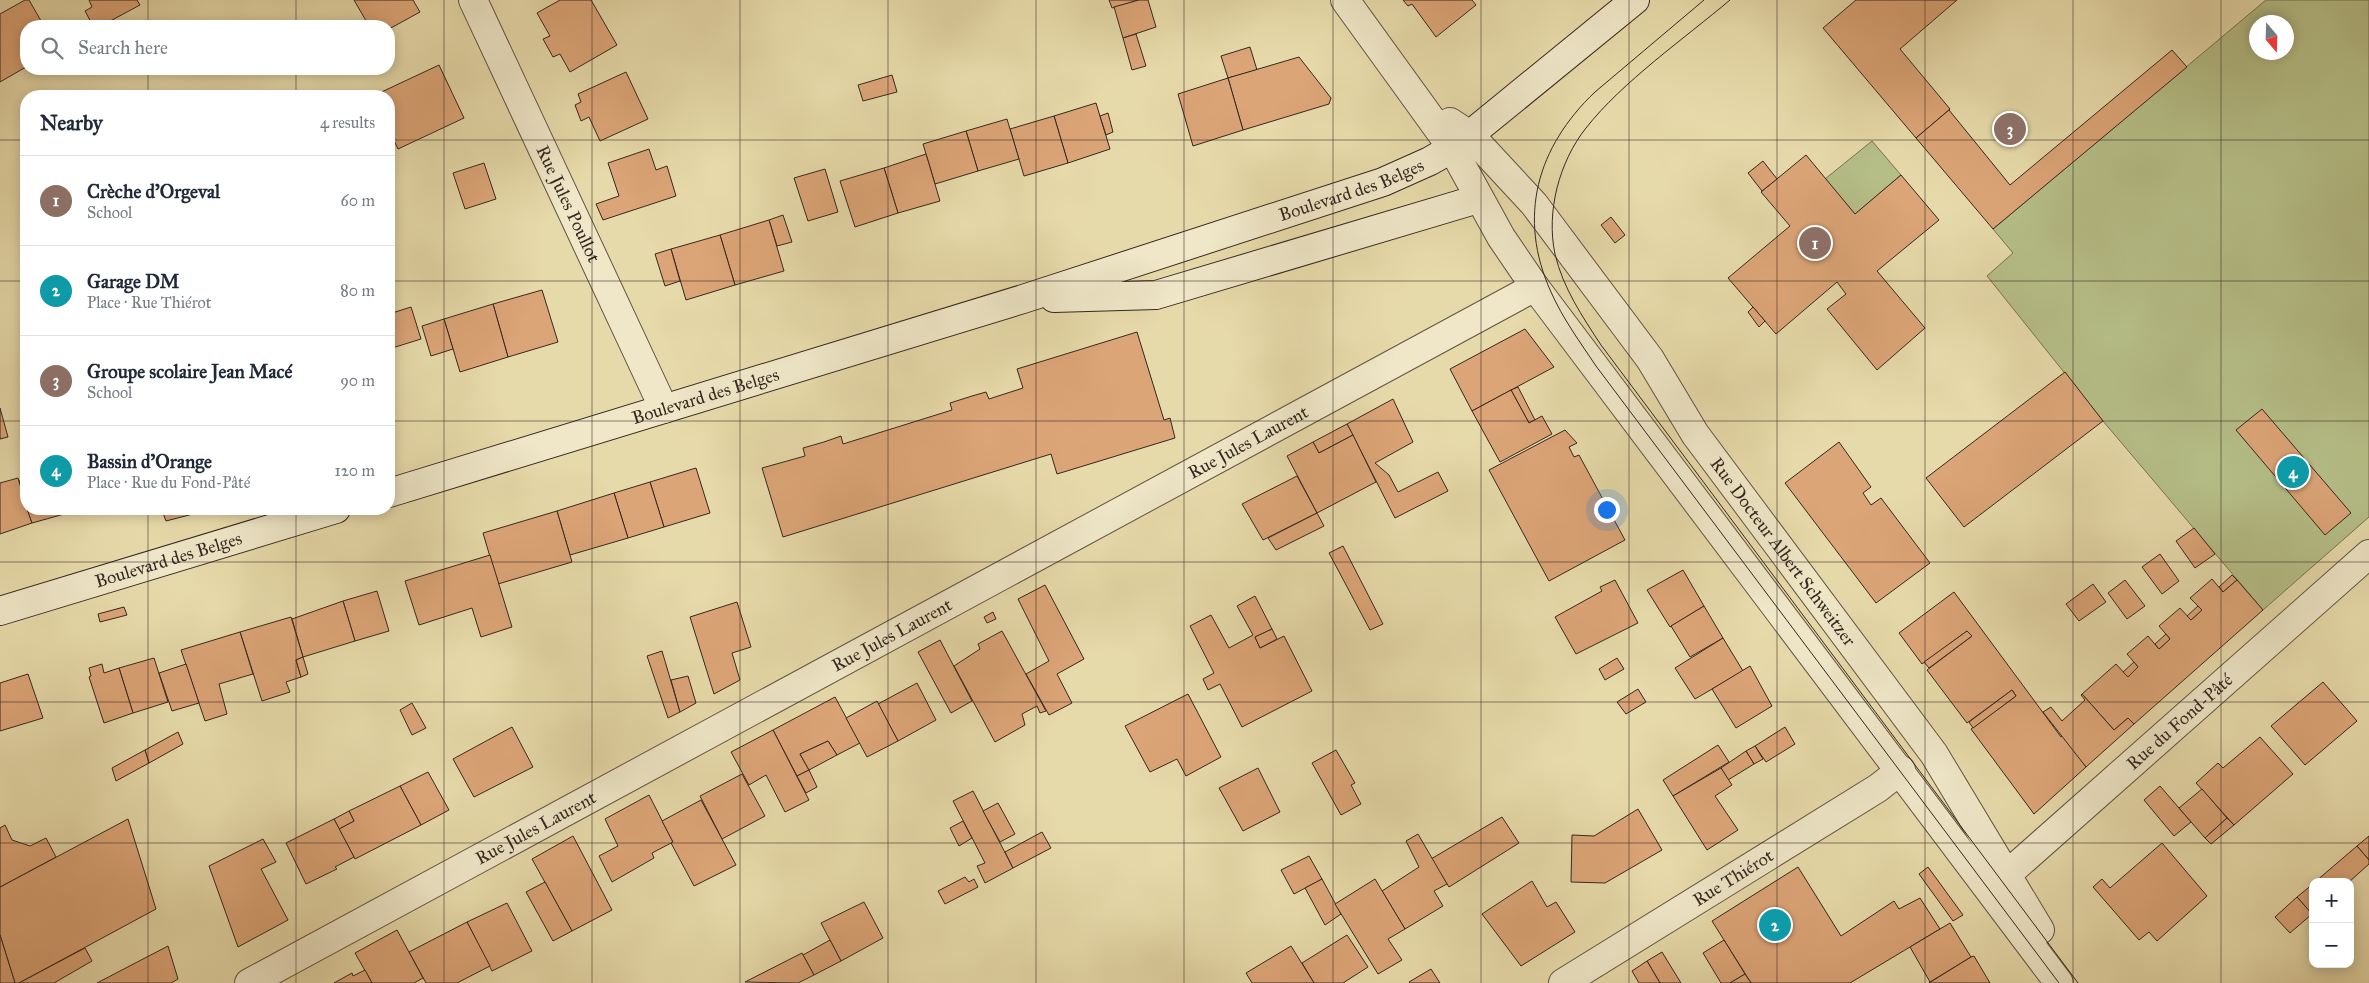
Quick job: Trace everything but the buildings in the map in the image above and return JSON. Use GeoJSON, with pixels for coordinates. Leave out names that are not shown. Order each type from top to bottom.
{"type":"FeatureCollection","features":[{"type":"Feature","properties":{"kind":"street","name":"Rue Jules Poullot"},"geometry":{"type":"LineString","coordinates":[[473,0],[664,409]]}},
{"type":"Feature","properties":{"kind":"street"},"geometry":{"type":"LineString","coordinates":[[1344,0],[1416,98],[1461,142]]}},
{"type":"Feature","properties":{"kind":"street","name":"Boulevard des Belges"},"geometry":{"type":"LineString","coordinates":[[395,491],[1023,299],[1383,182],[1430,161],[1461,142],[1635,0]]}},
{"type":"Feature","properties":{"kind":"street","name":"Rue Docteur Albert Schweitzer"},"geometry":{"type":"LineString","coordinates":[[1461,142],[1478,199],[1535,287],[1900,770],[1999,882],[2047,940],[2078,983]]}},
{"type":"Feature","properties":{"kind":"street","name":"Rue Docteur Albert Schweitzer"},"geometry":{"type":"LineString","coordinates":[[1461,142],[1552,226],[1650,359],[1695,434],[1934,754],[1999,882],[2059,983]]}},
{"type":"Feature","properties":{"kind":"street","name":"Boulevard des Belges"},"geometry":{"type":"LineString","coordinates":[[1023,299],[1156,295],[1478,199]]}},
{"type":"Feature","properties":{"kind":"street","name":"Rue Jules Laurent"},"geometry":{"type":"LineString","coordinates":[[249,983],[1535,287]]}},
{"type":"Feature","properties":{"kind":"street","name":"Boulevard des Belges"},"geometry":{"type":"LineString","coordinates":[[0,612],[316,515]]}},
{"type":"Feature","properties":{"kind":"street","name":"Rue du Fond-Pâté"},"geometry":{"type":"LineString","coordinates":[[1999,882],[2369,554]]}},
{"type":"Feature","properties":{"kind":"street","name":"Rue Thiérot"},"geometry":{"type":"LineString","coordinates":[[1563,983],[1878,788],[1900,770]]}},
{"type":"Feature","properties":{"kind":"green space"},"geometry":{"type":"Polygon","coordinates":[[[2266,0],[2369,0],[2369,517],[2263,610],[2103,421],[1987,276],[2013,253],[1993,229],[2266,0]]]}},
{"type":"Feature","properties":{"kind":"green space"},"geometry":{"type":"Polygon","coordinates":[[[1872,141],[1901,175],[1855,214],[1825,179],[1872,141]]]}},
{"type":"Feature","properties":{"kind":"tram line"},"geometry":{"type":"LineString","coordinates":[[1704,0],[1595,92],[1575,113],[1559,136],[1538,184],[1535,210],[1535,237],[1541,264],[1551,292],[1561,312],[1596,366],[2059,983]]}},
{"type":"Feature","properties":{"kind":"tram line"},"geometry":{"type":"LineString","coordinates":[[1730,0],[1617,94],[1586,128],[1577,141],[1568,156],[1562,172],[1554,205],[1552,221],[1553,238],[1558,266],[1574,301],[1601,345],[2078,983]]}},
{"type":"Feature","properties":{"kind":"place","name":"Groupe scolaire Jean Macé"},"geometry":{"type":"Point","coordinates":[2010,129]}},
{"type":"Feature","properties":{"kind":"place","name":"Crèche d'Orgeval"},"geometry":{"type":"Point","coordinates":[1815,243]}},
{"type":"Feature","properties":{"kind":"place","name":"Bassin d'Orange"},"geometry":{"type":"Point","coordinates":[2293,472]}},
{"type":"Feature","properties":{"kind":"place","name":"Garage DM"},"geometry":{"type":"Point","coordinates":[1775,925]}}]}
